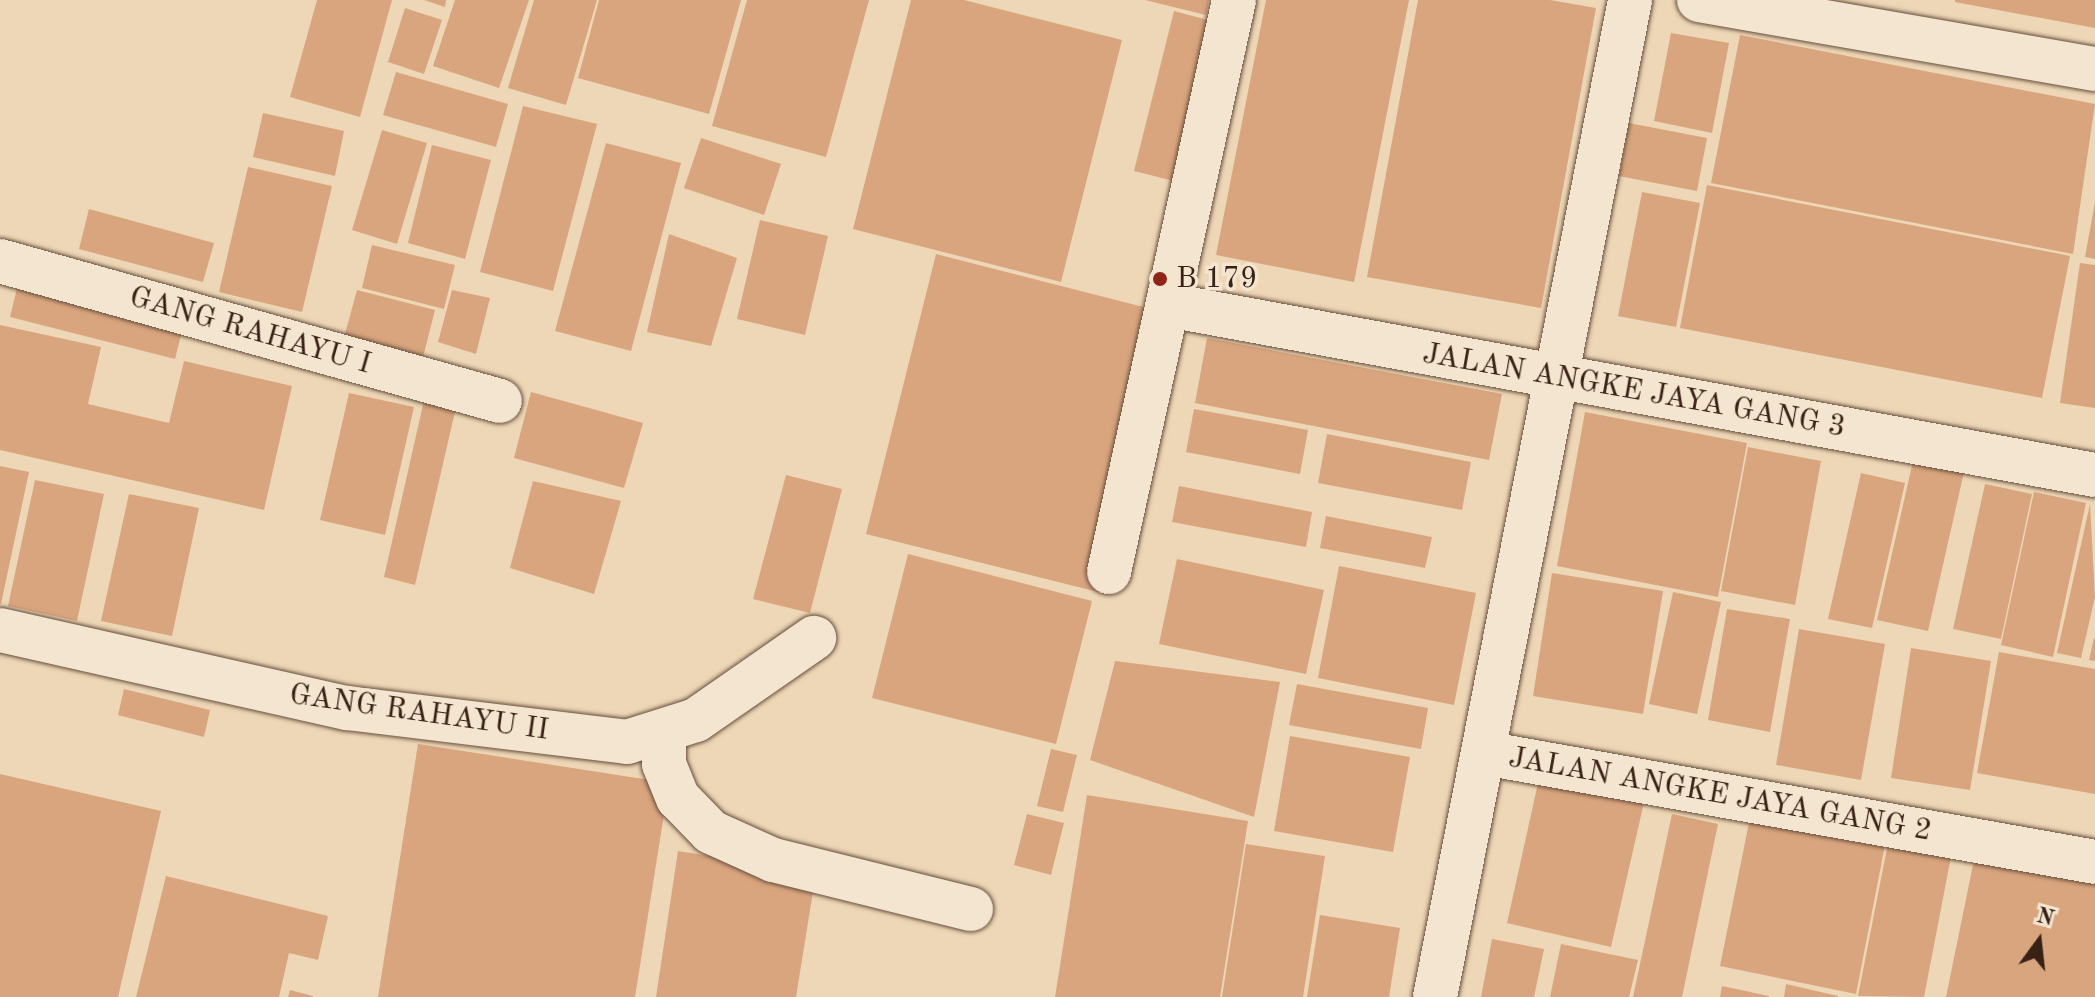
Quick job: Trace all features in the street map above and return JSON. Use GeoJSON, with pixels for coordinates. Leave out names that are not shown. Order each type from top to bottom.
{"type":"FeatureCollection","features":[{"type":"Feature","properties":{"kind":"street"},"geometry":{"type":"LineString","coordinates":[[1109,572],[1173,306],[1234,0]]}},
{"type":"Feature","properties":{"kind":"street","name":"JALAN ANGKE JAYA GANG 2"},"geometry":{"type":"LineString","coordinates":[[1630,0],[1554,377],[1484,753],[2095,862]]}},
{"type":"Feature","properties":{"kind":"street"},"geometry":{"type":"LineString","coordinates":[[1699,0],[2095,69]]}},
{"type":"Feature","properties":{"kind":"street","name":"GANG RAHAYU I"},"geometry":{"type":"LineString","coordinates":[[0,261],[500,401]]}},
{"type":"Feature","properties":{"kind":"street","name":"JALAN ANGKE JAYA GANG 3"},"geometry":{"type":"LineString","coordinates":[[1173,306],[2095,475]]}},
{"type":"Feature","properties":{"kind":"street","name":"GANG RAHAYU II"},"geometry":{"type":"LineString","coordinates":[[0,630],[347,708],[627,742],[664,735],[814,638]]}},
{"type":"Feature","properties":{"kind":"street"},"geometry":{"type":"LineString","coordinates":[[664,735],[664,764],[678,798],[711,832],[773,860],[971,909]]}},
{"type":"Feature","properties":{"kind":"street"},"geometry":{"type":"LineString","coordinates":[[1435,997],[1484,753]]}},
{"type":"Feature","properties":{"kind":"building"},"geometry":{"type":"Polygon","coordinates":[[[317,0],[392,0],[360,117],[290,97],[317,0]]]}},
{"type":"Feature","properties":{"kind":"building"},"geometry":{"type":"Polygon","coordinates":[[[424,0],[446,0],[445,7],[424,0]]]}},
{"type":"Feature","properties":{"kind":"building"},"geometry":{"type":"Polygon","coordinates":[[[455,0],[529,0],[499,88],[433,66],[455,0]]]}},
{"type":"Feature","properties":{"kind":"building"},"geometry":{"type":"Polygon","coordinates":[[[534,0],[597,0],[566,105],[508,88],[534,0]]]}},
{"type":"Feature","properties":{"kind":"building"},"geometry":{"type":"Polygon","coordinates":[[[599,0],[741,0],[709,114],[578,78],[599,0]]]}},
{"type":"Feature","properties":{"kind":"building"},"geometry":{"type":"Polygon","coordinates":[[[747,0],[869,0],[826,157],[712,126],[747,0]]]}},
{"type":"Feature","properties":{"kind":"building"},"geometry":{"type":"Polygon","coordinates":[[[911,0],[964,0],[1122,40],[1061,282],[853,229],[911,0]]]}},
{"type":"Feature","properties":{"kind":"building"},"geometry":{"type":"Polygon","coordinates":[[[1145,0],[1209,0],[1206,15],[1145,0]]]}},
{"type":"Feature","properties":{"kind":"building"},"geometry":{"type":"Polygon","coordinates":[[[1266,0],[1409,0],[1354,282],[1216,255],[1266,0]]]}},
{"type":"Feature","properties":{"kind":"building"},"geometry":{"type":"Polygon","coordinates":[[[1418,0],[1550,0],[1596,8],[1541,308],[1367,277],[1418,0]]]}},
{"type":"Feature","properties":{"kind":"building"},"geometry":{"type":"Polygon","coordinates":[[[2095,0],[2095,28],[1955,2],[2095,0]]]}},
{"type":"Feature","properties":{"kind":"building"},"geometry":{"type":"Polygon","coordinates":[[[405,8],[442,20],[424,74],[388,62],[405,8]]]}},
{"type":"Feature","properties":{"kind":"building"},"geometry":{"type":"Polygon","coordinates":[[[1174,11],[1223,24],[1182,183],[1134,171],[1174,11]]]}},
{"type":"Feature","properties":{"kind":"building"},"geometry":{"type":"Polygon","coordinates":[[[1671,33],[1729,43],[1712,133],[1654,121],[1671,33]]]}},
{"type":"Feature","properties":{"kind":"building"},"geometry":{"type":"Polygon","coordinates":[[[1740,35],[2095,104],[2073,254],[1711,183],[1740,35]]]}},
{"type":"Feature","properties":{"kind":"building"},"geometry":{"type":"Polygon","coordinates":[[[396,72],[508,104],[496,147],[383,115],[396,72]]]}},
{"type":"Feature","properties":{"kind":"building"},"geometry":{"type":"Polygon","coordinates":[[[523,106],[597,124],[553,291],[480,272],[523,106]]]}},
{"type":"Feature","properties":{"kind":"building"},"geometry":{"type":"Polygon","coordinates":[[[263,113],[344,131],[335,176],[253,157],[263,113]]]}},
{"type":"Feature","properties":{"kind":"building"},"geometry":{"type":"Polygon","coordinates":[[[1629,123],[1707,138],[1697,191],[1619,176],[1629,123]]]}},
{"type":"Feature","properties":{"kind":"building"},"geometry":{"type":"Polygon","coordinates":[[[382,130],[427,143],[397,244],[352,230],[382,130]]]}},
{"type":"Feature","properties":{"kind":"building"},"geometry":{"type":"Polygon","coordinates":[[[701,138],[781,164],[764,215],[684,188],[701,138]]]}},
{"type":"Feature","properties":{"kind":"building"},"geometry":{"type":"Polygon","coordinates":[[[606,143],[681,163],[631,351],[555,331],[606,143]]]}},
{"type":"Feature","properties":{"kind":"building"},"geometry":{"type":"Polygon","coordinates":[[[432,145],[491,160],[465,259],[408,243],[432,145]]]}},
{"type":"Feature","properties":{"kind":"building"},"geometry":{"type":"Polygon","coordinates":[[[248,167],[332,186],[302,312],[219,292],[248,167]]]}},
{"type":"Feature","properties":{"kind":"building"},"geometry":{"type":"Polygon","coordinates":[[[1707,185],[2070,256],[2042,398],[1680,328],[1707,185]]]}},
{"type":"Feature","properties":{"kind":"building"},"geometry":{"type":"Polygon","coordinates":[[[1642,192],[1700,203],[1676,327],[1618,316],[1642,192]]]}},
{"type":"Feature","properties":{"kind":"building"},"geometry":{"type":"Polygon","coordinates":[[[2095,202],[2095,259],[2085,257],[2095,202]]]}},
{"type":"Feature","properties":{"kind":"building"},"geometry":{"type":"Polygon","coordinates":[[[89,209],[214,243],[203,282],[79,249],[89,209]]]}},
{"type":"Feature","properties":{"kind":"building"},"geometry":{"type":"Polygon","coordinates":[[[760,220],[828,236],[805,335],[737,319],[760,220]]]}},
{"type":"Feature","properties":{"kind":"building"},"geometry":{"type":"Polygon","coordinates":[[[669,234],[737,258],[711,346],[647,332],[669,234]]]}},
{"type":"Feature","properties":{"kind":"building"},"geometry":{"type":"Polygon","coordinates":[[[372,245],[455,265],[444,309],[362,288],[372,245]]]}},
{"type":"Feature","properties":{"kind":"building"},"geometry":{"type":"Polygon","coordinates":[[[936,254],[1167,313],[1098,592],[866,534],[936,254]]]}},
{"type":"Feature","properties":{"kind":"building"},"geometry":{"type":"Polygon","coordinates":[[[2080,263],[2095,265],[2095,408],[2060,403],[2080,263]]]}},
{"type":"Feature","properties":{"kind":"building"},"geometry":{"type":"Polygon","coordinates":[[[19,280],[184,323],[175,359],[10,317],[19,280]]]}},
{"type":"Feature","properties":{"kind":"building"},"geometry":{"type":"Polygon","coordinates":[[[357,290],[435,310],[421,365],[342,345],[357,290]]]}},
{"type":"Feature","properties":{"kind":"building"},"geometry":{"type":"Polygon","coordinates":[[[452,290],[490,298],[476,354],[438,342],[452,290]]]}},
{"type":"Feature","properties":{"kind":"building"},"geometry":{"type":"Polygon","coordinates":[[[0,325],[101,347],[88,404],[169,423],[184,361],[292,386],[264,510],[0,450],[0,325]]]}},
{"type":"Feature","properties":{"kind":"building"},"geometry":{"type":"Polygon","coordinates":[[[1207,338],[1502,394],[1489,460],[1195,403],[1207,338]]]}},
{"type":"Feature","properties":{"kind":"building"},"geometry":{"type":"Polygon","coordinates":[[[531,392],[643,423],[624,488],[514,458],[531,392]]]}},
{"type":"Feature","properties":{"kind":"building"},"geometry":{"type":"Polygon","coordinates":[[[349,393],[414,407],[385,535],[320,520],[349,393]]]}},
{"type":"Feature","properties":{"kind":"building"},"geometry":{"type":"Polygon","coordinates":[[[425,396],[457,403],[415,585],[384,577],[425,396]]]}},
{"type":"Feature","properties":{"kind":"building"},"geometry":{"type":"Polygon","coordinates":[[[1194,409],[1308,430],[1300,474],[1186,452],[1194,409]]]}},
{"type":"Feature","properties":{"kind":"building"},"geometry":{"type":"Polygon","coordinates":[[[1585,412],[1747,443],[1718,597],[1557,566],[1585,412]]]}},
{"type":"Feature","properties":{"kind":"building"},"geometry":{"type":"Polygon","coordinates":[[[1327,434],[1471,462],[1462,510],[1318,483],[1327,434]]]}},
{"type":"Feature","properties":{"kind":"building"},"geometry":{"type":"Polygon","coordinates":[[[1748,447],[1821,461],[1795,605],[1721,591],[1748,447]]]}},
{"type":"Feature","properties":{"kind":"building"},"geometry":{"type":"Polygon","coordinates":[[[1913,461],[1964,472],[1928,631],[1877,620],[1913,461]]]}},
{"type":"Feature","properties":{"kind":"building"},"geometry":{"type":"Polygon","coordinates":[[[0,466],[29,472],[1,604],[0,604],[0,466]]]}},
{"type":"Feature","properties":{"kind":"building"},"geometry":{"type":"Polygon","coordinates":[[[1861,473],[1905,483],[1872,628],[1828,619],[1861,473]]]}},
{"type":"Feature","properties":{"kind":"building"},"geometry":{"type":"Polygon","coordinates":[[[786,475],[842,489],[810,613],[753,599],[786,475]]]}},
{"type":"Feature","properties":{"kind":"building"},"geometry":{"type":"Polygon","coordinates":[[[35,480],[104,494],[77,621],[8,606],[35,480]]]}},
{"type":"Feature","properties":{"kind":"building"},"geometry":{"type":"Polygon","coordinates":[[[533,481],[621,501],[594,594],[510,568],[533,481]]]}},
{"type":"Feature","properties":{"kind":"building"},"geometry":{"type":"Polygon","coordinates":[[[1985,484],[2032,494],[2001,639],[1953,629],[1985,484]]]}},
{"type":"Feature","properties":{"kind":"building"},"geometry":{"type":"Polygon","coordinates":[[[1179,486],[1312,512],[1306,547],[1172,522],[1179,486]]]}},
{"type":"Feature","properties":{"kind":"building"},"geometry":{"type":"Polygon","coordinates":[[[2034,492],[2086,503],[2053,657],[2001,645],[2034,492]]]}},
{"type":"Feature","properties":{"kind":"building"},"geometry":{"type":"Polygon","coordinates":[[[129,494],[199,508],[172,636],[101,621],[129,494]]]}},
{"type":"Feature","properties":{"kind":"building"},"geometry":{"type":"Polygon","coordinates":[[[2090,504],[2095,597],[2081,658],[2057,653],[2090,504]]]}},
{"type":"Feature","properties":{"kind":"building"},"geometry":{"type":"Polygon","coordinates":[[[1326,516],[1432,537],[1425,568],[1320,548],[1326,516]]]}},
{"type":"Feature","properties":{"kind":"building"},"geometry":{"type":"Polygon","coordinates":[[[908,554],[1092,601],[1056,744],[872,698],[908,554]]]}},
{"type":"Feature","properties":{"kind":"building"},"geometry":{"type":"Polygon","coordinates":[[[1177,559],[1324,590],[1306,674],[1159,644],[1177,559]]]}},
{"type":"Feature","properties":{"kind":"building"},"geometry":{"type":"Polygon","coordinates":[[[1339,566],[1476,593],[1454,705],[1318,678],[1339,566]]]}},
{"type":"Feature","properties":{"kind":"building"},"geometry":{"type":"Polygon","coordinates":[[[1552,573],[1663,591],[1643,714],[1533,696],[1552,573]]]}},
{"type":"Feature","properties":{"kind":"building"},"geometry":{"type":"Polygon","coordinates":[[[1673,592],[1721,602],[1697,714],[1649,704],[1673,592]]]}},
{"type":"Feature","properties":{"kind":"building"},"geometry":{"type":"Polygon","coordinates":[[[1727,609],[1790,619],[1770,732],[1708,720],[1727,609]]]}},
{"type":"Feature","properties":{"kind":"building"},"geometry":{"type":"Polygon","coordinates":[[[1799,629],[1885,644],[1861,780],[1776,765],[1799,629]]]}},
{"type":"Feature","properties":{"kind":"building"},"geometry":{"type":"Polygon","coordinates":[[[2095,638],[2095,661],[2089,660],[2095,638]]]}},
{"type":"Feature","properties":{"kind":"building"},"geometry":{"type":"Polygon","coordinates":[[[1911,648],[1991,661],[1970,790],[1891,778],[1911,648]]]}},
{"type":"Feature","properties":{"kind":"building"},"geometry":{"type":"Polygon","coordinates":[[[1999,652],[2095,669],[2095,794],[1977,773],[1999,652]]]}},
{"type":"Feature","properties":{"kind":"building"},"geometry":{"type":"Polygon","coordinates":[[[1115,661],[1280,682],[1254,817],[1090,760],[1115,661]]]}},
{"type":"Feature","properties":{"kind":"building"},"geometry":{"type":"Polygon","coordinates":[[[1297,684],[1428,708],[1421,749],[1289,725],[1297,684]]]}},
{"type":"Feature","properties":{"kind":"building"},"geometry":{"type":"Polygon","coordinates":[[[124,689],[210,710],[204,737],[118,715],[124,689]]]}},
{"type":"Feature","properties":{"kind":"building"},"geometry":{"type":"Polygon","coordinates":[[[1290,736],[1410,757],[1393,852],[1274,831],[1290,736]]]}},
{"type":"Feature","properties":{"kind":"building"},"geometry":{"type":"Polygon","coordinates":[[[418,744],[669,783],[635,997],[378,997],[418,744]]]}},
{"type":"Feature","properties":{"kind":"building"},"geometry":{"type":"Polygon","coordinates":[[[1051,749],[1077,755],[1063,812],[1037,806],[1051,749]]]}},
{"type":"Feature","properties":{"kind":"building"},"geometry":{"type":"Polygon","coordinates":[[[0,774],[161,811],[118,997],[0,997],[0,774]]]}},
{"type":"Feature","properties":{"kind":"building"},"geometry":{"type":"Polygon","coordinates":[[[1540,774],[1645,798],[1611,947],[1507,923],[1540,774]]]}},
{"type":"Feature","properties":{"kind":"building"},"geometry":{"type":"Polygon","coordinates":[[[1087,795],[1248,821],[1220,997],[1055,997],[1087,795]]]}},
{"type":"Feature","properties":{"kind":"building"},"geometry":{"type":"Polygon","coordinates":[[[1751,813],[1886,840],[1856,994],[1720,966],[1751,813]]]}},
{"type":"Feature","properties":{"kind":"building"},"geometry":{"type":"Polygon","coordinates":[[[1027,814],[1064,823],[1051,875],[1014,865],[1027,814]]]}},
{"type":"Feature","properties":{"kind":"building"},"geometry":{"type":"Polygon","coordinates":[[[1672,814],[1718,824],[1682,997],[1633,997],[1672,814]]]}},
{"type":"Feature","properties":{"kind":"building"},"geometry":{"type":"Polygon","coordinates":[[[1891,828],[1954,841],[1924,997],[1858,996],[1891,828]]]}},
{"type":"Feature","properties":{"kind":"building"},"geometry":{"type":"Polygon","coordinates":[[[1246,844],[1325,856],[1303,997],[1222,997],[1246,844]]]}},
{"type":"Feature","properties":{"kind":"building"},"geometry":{"type":"Polygon","coordinates":[[[1976,850],[2095,874],[2095,997],[1946,997],[1976,850]]]}},
{"type":"Feature","properties":{"kind":"building"},"geometry":{"type":"Polygon","coordinates":[[[678,851],[816,873],[796,997],[656,997],[678,851]]]}},
{"type":"Feature","properties":{"kind":"building"},"geometry":{"type":"Polygon","coordinates":[[[166,876],[328,916],[318,960],[289,953],[279,997],[136,997],[166,876]]]}},
{"type":"Feature","properties":{"kind":"building"},"geometry":{"type":"Polygon","coordinates":[[[1320,915],[1400,928],[1389,997],[1307,997],[1320,915]]]}},
{"type":"Feature","properties":{"kind":"building"},"geometry":{"type":"Polygon","coordinates":[[[1492,939],[1544,949],[1534,997],[1481,997],[1492,939]]]}},
{"type":"Feature","properties":{"kind":"building"},"geometry":{"type":"Polygon","coordinates":[[[1561,944],[1638,960],[1629,997],[1550,997],[1561,944]]]}},
{"type":"Feature","properties":{"kind":"building"},"geometry":{"type":"Polygon","coordinates":[[[1786,984],[1838,996],[1838,997],[1784,997],[1786,984]]]}},
{"type":"Feature","properties":{"kind":"building"},"geometry":{"type":"Polygon","coordinates":[[[1722,986],[1769,996],[1769,997],[1720,997],[1722,986]]]}},
{"type":"Feature","properties":{"kind":"building"},"geometry":{"type":"Polygon","coordinates":[[[290,990],[313,996],[313,997],[288,997],[290,990]]]}},
{"type":"Feature","properties":{"kind":"place","name":"B 179"},"geometry":{"type":"Point","coordinates":[1160,279]}}]}
